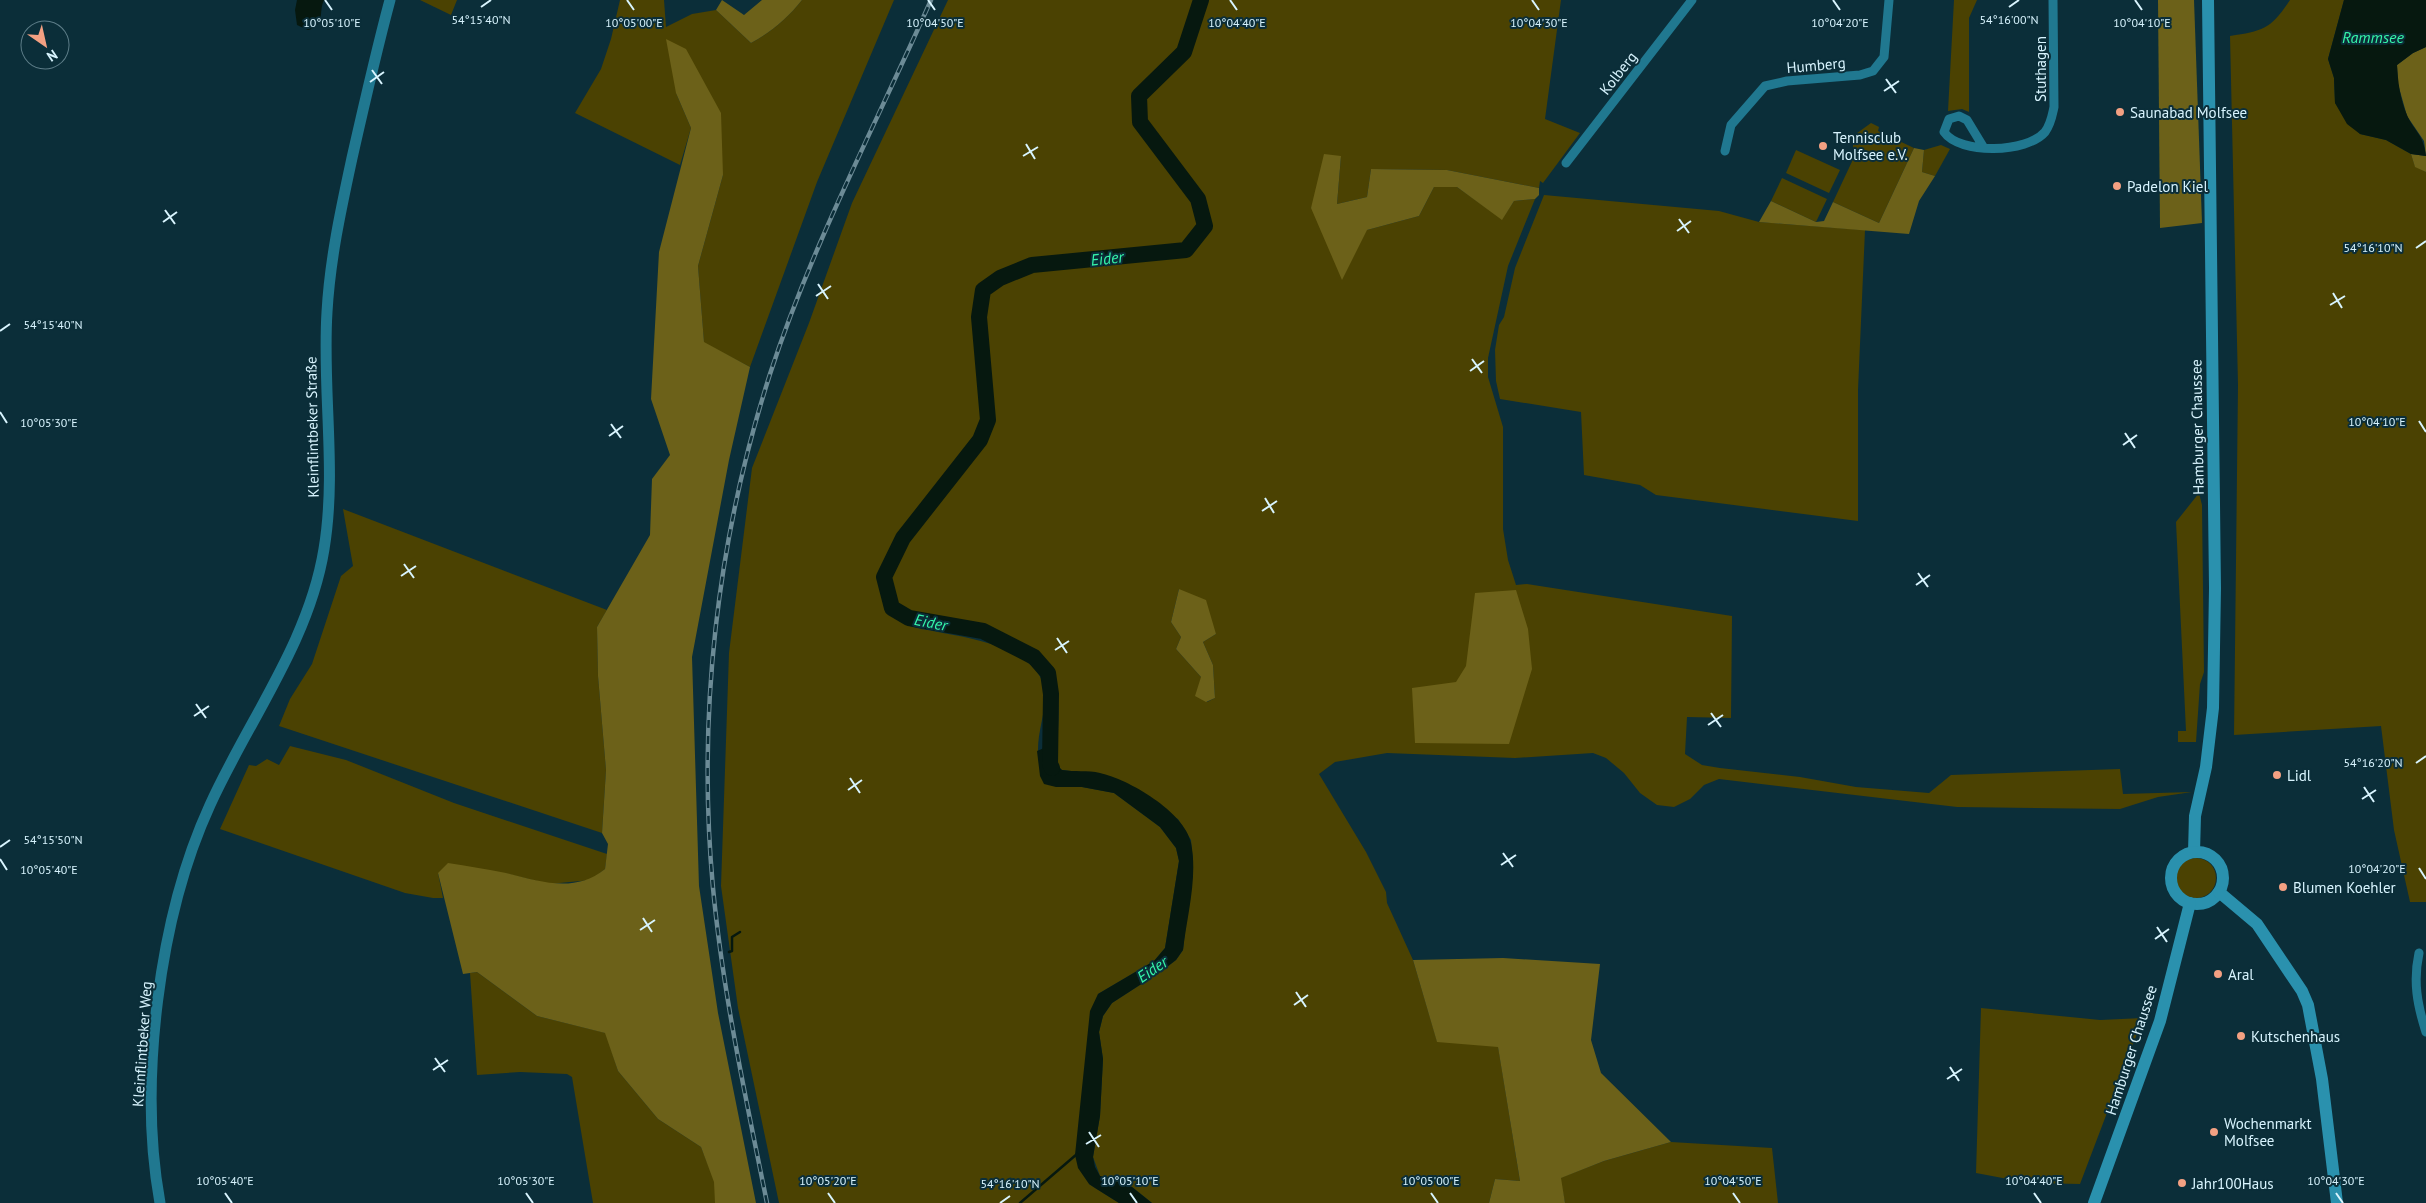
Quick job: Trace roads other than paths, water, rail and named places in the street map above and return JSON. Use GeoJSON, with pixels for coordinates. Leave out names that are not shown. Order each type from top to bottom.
{"type":"FeatureCollection","features":[{"type":"Feature","properties":{"kind":"main road","name":"Hamburger Chaussee"},"geometry":{"type":"LineString","coordinates":[[2194,852],[2195,816],[2206,767],[2213,708],[2215,588],[2208,0]]}},
{"type":"Feature","properties":{"kind":"main road"},"geometry":{"type":"LineString","coordinates":[[2194,852],[2208,855],[2219,865],[2223,878],[2219,892],[2206,903],[2190,903],[2175,893],[2171,876],[2178,860],[2194,852]]}},
{"type":"Feature","properties":{"kind":"main road"},"geometry":{"type":"LineString","coordinates":[[2219,892],[2257,924],[2302,991],[2308,1005],[2322,1079],[2337,1203]]}},
{"type":"Feature","properties":{"kind":"main road","name":"Hamburger Chaussee"},"geometry":{"type":"LineString","coordinates":[[2094,1203],[2160,1021],[2190,903]]}},
{"type":"Feature","properties":{"kind":"street","name":"Kleinflintbeker Straße"},"geometry":{"type":"LineString","coordinates":[[199,832],[209,806],[296,637],[307,611],[321,564],[328,514],[327,314],[331,256],[390,0]]}},
{"type":"Feature","properties":{"kind":"street","name":"Kolberg"},"geometry":{"type":"LineString","coordinates":[[1566,163],[1692,0]]}},
{"type":"Feature","properties":{"kind":"street","name":"Humberg"},"geometry":{"type":"LineString","coordinates":[[1725,151],[1731,125],[1765,86],[1787,81],[1860,75],[1872,71],[1884,57],[1889,0]]}},
{"type":"Feature","properties":{"kind":"street","name":"Stuthagen"},"geometry":{"type":"LineString","coordinates":[[1984,148],[1967,120],[1959,116],[1949,119],[1944,132],[1950,140],[1964,145],[1984,148],[2015,147],[2032,142],[2044,133],[2051,122],[2054,106],[2053,0]]}},
{"type":"Feature","properties":{"kind":"street","name":"Kleinflintbeker Weg"},"geometry":{"type":"LineString","coordinates":[[160,1203],[153,1132],[155,1027],[163,967],[174,911],[199,832]]}},
{"type":"Feature","properties":{"kind":"street"},"geometry":{"type":"LineString","coordinates":[[2419,953],[2414,973],[2425,1027]]}},
{"type":"Feature","properties":{"kind":"water"},"geometry":{"type":"Polygon","coordinates":[[[297,0],[324,0],[321,18],[314,28],[308,30],[297,25],[295,10],[297,0]]]}},
{"type":"Feature","properties":{"kind":"water","name":"Rammsee"},"geometry":{"type":"Polygon","coordinates":[[[2344,0],[2426,0],[2426,47],[2413,53],[2397,65],[2403,103],[2410,121],[2423,142],[2426,156],[2411,154],[2386,140],[2360,134],[2347,124],[2335,103],[2334,78],[2328,59],[2344,0]]]}},
{"type":"Feature","properties":{"kind":"water"},"geometry":{"type":"Polygon","coordinates":[[[1056,743],[1057,765],[1062,770],[1100,773],[1112,776],[1140,790],[1167,809],[1178,820],[1187,831],[1191,843],[1193,883],[1183,950],[1176,960],[1163,970],[1112,1003],[1103,1016],[1099,1032],[1103,1059],[1100,1116],[1093,1157],[1095,1167],[1100,1176],[1132,1187],[1152,1203],[1119,1203],[1089,1184],[1078,1168],[1075,1155],[1090,1011],[1098,994],[1154,961],[1165,948],[1179,861],[1176,848],[1160,827],[1114,793],[1082,787],[1056,787],[1044,784],[1040,776],[1037,751],[1056,743]]]}},
{"type":"Feature","properties":{"kind":"waterway","name":"Eider"},"geometry":{"type":"LineString","coordinates":[[1052,768],[1050,764],[1051,694],[1048,673],[1034,657],[983,631],[909,618],[892,608],[884,577],[903,538],[980,440],[988,420],[979,317],[983,290],[1000,278],[1032,265],[1186,250],[1205,226],[1198,199],[1140,122],[1139,96],[1184,52],[1201,0]]}},
{"type":"Feature","properties":{"kind":"waterway"},"geometry":{"type":"LineString","coordinates":[[729,952],[732,951],[732,937],[740,932]]}},
{"type":"Feature","properties":{"kind":"waterway"},"geometry":{"type":"LineString","coordinates":[[1020,1203],[1077,1154]]}},
{"type":"Feature","properties":{"kind":"railway"},"geometry":{"type":"LineString","coordinates":[[767,1203],[729,1007],[713,888],[709,823],[710,693],[724,564],[736,500],[752,436],[770,374],[787,326],[825,232],[931,0]]}},
{"type":"Feature","properties":{"kind":"place","name":"Saunabad Molfsee"},"geometry":{"type":"Point","coordinates":[2120,112]}},
{"type":"Feature","properties":{"kind":"place","name":"Tennisclub Molfsee e.V."},"geometry":{"type":"Point","coordinates":[1823,146]}},
{"type":"Feature","properties":{"kind":"place","name":"Padelon Kiel"},"geometry":{"type":"Point","coordinates":[2117,186]}},
{"type":"Feature","properties":{"kind":"place","name":"Lidl"},"geometry":{"type":"Point","coordinates":[2277,775]}},
{"type":"Feature","properties":{"kind":"place","name":"Blumen Koehler"},"geometry":{"type":"Point","coordinates":[2283,887]}},
{"type":"Feature","properties":{"kind":"place","name":"Aral"},"geometry":{"type":"Point","coordinates":[2218,974]}},
{"type":"Feature","properties":{"kind":"place","name":"Kutschenhaus"},"geometry":{"type":"Point","coordinates":[2241,1036]}},
{"type":"Feature","properties":{"kind":"place","name":"Wochenmarkt Molfsee"},"geometry":{"type":"Point","coordinates":[2214,1132]}},
{"type":"Feature","properties":{"kind":"place","name":"Jahr100Haus"},"geometry":{"type":"Point","coordinates":[2182,1183]}}]}
